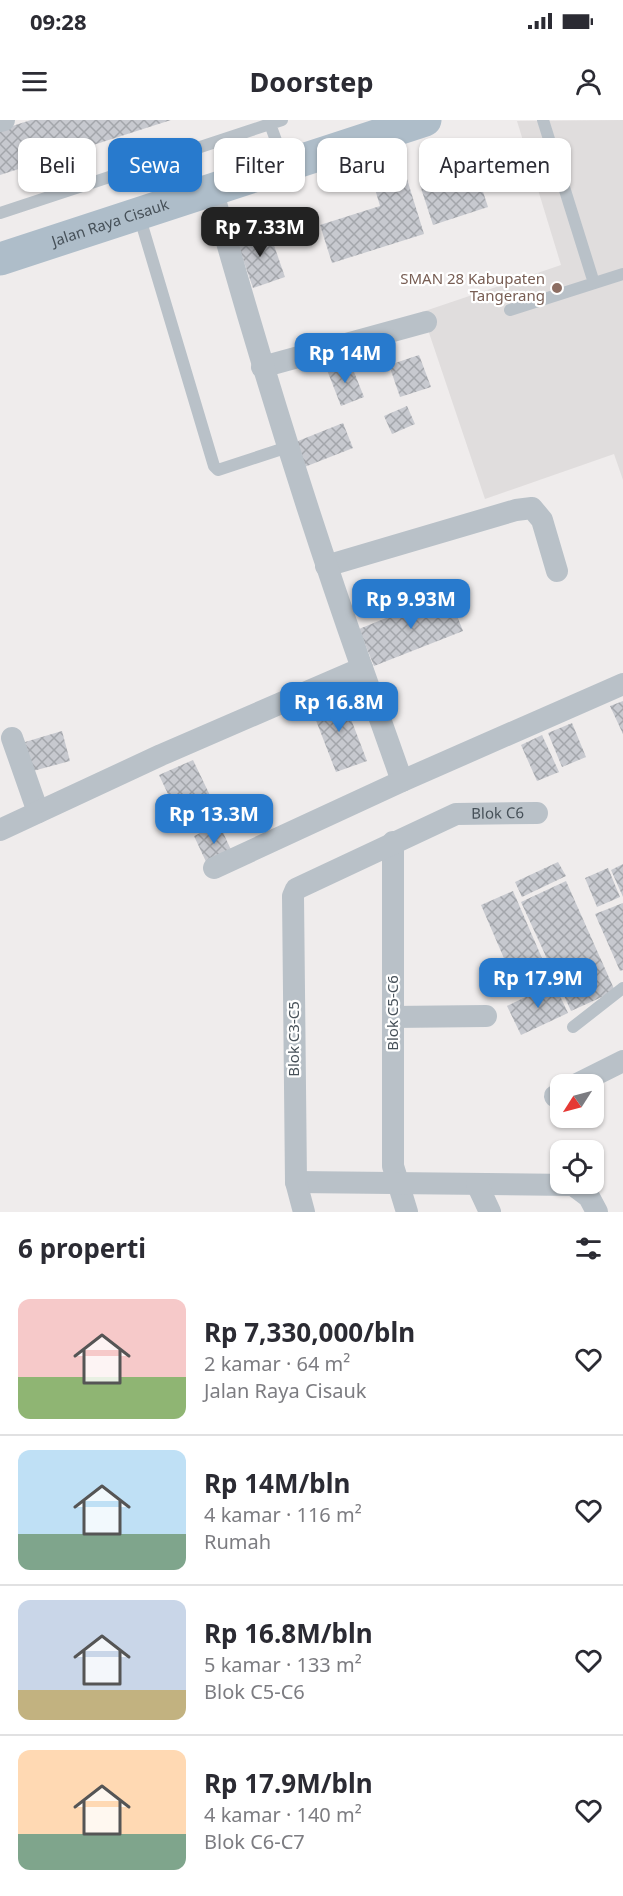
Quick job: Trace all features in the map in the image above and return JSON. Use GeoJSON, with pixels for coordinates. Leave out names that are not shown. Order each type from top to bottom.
{"type":"FeatureCollection","features":[{"type":"Feature","properties":{"kind":"main road","name":"Jalan Raya Cisauk"},"geometry":{"type":"LineString","coordinates":[[305,159],[425,120]]}},
{"type":"Feature","properties":{"kind":"main road","name":"Jalan Raya Cisauk"},"geometry":{"type":"LineString","coordinates":[[0,259],[212,189]]}},
{"type":"Feature","properties":{"kind":"street"},"geometry":{"type":"LineString","coordinates":[[212,189],[262,367],[326,566],[402,781]]}},
{"type":"Feature","properties":{"kind":"street"},"geometry":{"type":"LineString","coordinates":[[262,367],[426,322]]}},
{"type":"Feature","properties":{"kind":"street"},"geometry":{"type":"LineString","coordinates":[[326,566],[516,510],[532,508],[542,520],[557,571]]}},
{"type":"Feature","properties":{"kind":"street"},"geometry":{"type":"LineString","coordinates":[[0,830],[161,755],[363,668]]}},
{"type":"Feature","properties":{"kind":"street"},"geometry":{"type":"LineString","coordinates":[[214,868],[402,781],[623,684]]}},
{"type":"Feature","properties":{"kind":"street"},"geometry":{"type":"LineString","coordinates":[[12,738],[38,812]]}},
{"type":"Feature","properties":{"kind":"street","name":"Blok C6"},"geometry":{"type":"LineString","coordinates":[[293,896],[303,884],[456,814],[537,813]]}},
{"type":"Feature","properties":{"kind":"street","name":"Blok C5-C6"},"geometry":{"type":"LineString","coordinates":[[393,842],[393,1166],[407,1212]]}},
{"type":"Feature","properties":{"kind":"street","name":"Blok C3-C5"},"geometry":{"type":"LineString","coordinates":[[293,896],[296,1182],[304,1212]]}},
{"type":"Feature","properties":{"kind":"street"},"geometry":{"type":"LineString","coordinates":[[393,1017],[486,1016]]}},
{"type":"Feature","properties":{"kind":"street"},"geometry":{"type":"LineString","coordinates":[[597,1074],[623,1061]]}},
{"type":"Feature","properties":{"kind":"street"},"geometry":{"type":"LineString","coordinates":[[296,1182],[573,1185],[593,1205]]}},
{"type":"Feature","properties":{"kind":"street"},"geometry":{"type":"LineString","coordinates":[[477,1184],[490,1212]]}},
{"type":"Feature","properties":{"kind":"lane"},"geometry":{"type":"LineString","coordinates":[[543,120],[594,283]]}},
{"type":"Feature","properties":{"kind":"lane"},"geometry":{"type":"LineString","coordinates":[[0,213],[276,122],[279,138]]}},
{"type":"Feature","properties":{"kind":"lane"},"geometry":{"type":"LineString","coordinates":[[139,213],[214,466],[218,470],[288,447]]}},
{"type":"Feature","properties":{"kind":"lane"},"geometry":{"type":"LineString","coordinates":[[510,310],[623,274]]}},
{"type":"Feature","properties":{"kind":"lane"},"geometry":{"type":"LineString","coordinates":[[573,1026],[623,988]]}},
{"type":"Feature","properties":{"kind":"shaded area","name":"SMAN 28 Kabupaten Tangerang"},"geometry":{"type":"Polygon","coordinates":[[[623,120],[623,480],[614,454],[485,499],[422,312],[561,265],[539,192],[571,192],[571,138],[522,138],[517,121],[623,120]]]}},
{"type":"Feature","properties":{"kind":"building"},"geometry":{"type":"Polygon","coordinates":[[[31,120],[171,120],[115,138],[108,138],[108,140],[96,144],[96,138],[18,138],[18,169],[0,175],[0,130],[31,120]]]}},
{"type":"Feature","properties":{"kind":"building"},"geometry":{"type":"Polygon","coordinates":[[[407,179],[424,234],[332,263],[320,225],[380,206],[376,192],[407,192],[407,179]]]}},
{"type":"Feature","properties":{"kind":"building"},"geometry":{"type":"Polygon","coordinates":[[[422,192],[483,192],[488,207],[433,225],[422,192]]]}},
{"type":"Feature","properties":{"kind":"building"},"geometry":{"type":"Polygon","coordinates":[[[268,228],[285,277],[253,288],[236,239],[268,228]]]}},
{"type":"Feature","properties":{"kind":"building"},"geometry":{"type":"Polygon","coordinates":[[[419,355],[431,387],[400,397],[389,365],[419,355]]]}},
{"type":"Feature","properties":{"kind":"building"},"geometry":{"type":"Polygon","coordinates":[[[350,362],[364,397],[341,406],[327,370],[350,362]]]}},
{"type":"Feature","properties":{"kind":"building"},"geometry":{"type":"Polygon","coordinates":[[[407,406],[415,424],[392,434],[384,416],[407,406]]]}},
{"type":"Feature","properties":{"kind":"building"},"geometry":{"type":"Polygon","coordinates":[[[343,423],[353,448],[302,468],[293,443],[343,423]]]}},
{"type":"Feature","properties":{"kind":"building"},"geometry":{"type":"Polygon","coordinates":[[[448,593],[463,631],[374,666],[359,629],[448,593]]]}},
{"type":"Feature","properties":{"kind":"building"},"geometry":{"type":"Polygon","coordinates":[[[341,693],[367,761],[336,772],[310,705],[341,693]]]}},
{"type":"Feature","properties":{"kind":"building"},"geometry":{"type":"Polygon","coordinates":[[[623,701],[623,734],[610,706],[623,701]]]}},
{"type":"Feature","properties":{"kind":"building"},"geometry":{"type":"Polygon","coordinates":[[[572,723],[586,757],[562,767],[548,733],[572,723]]]}},
{"type":"Feature","properties":{"kind":"building"},"geometry":{"type":"Polygon","coordinates":[[[62,731],[70,761],[33,771],[25,742],[62,731]]]}},
{"type":"Feature","properties":{"kind":"building"},"geometry":{"type":"Polygon","coordinates":[[[542,735],[559,772],[537,781],[521,745],[542,735]]]}},
{"type":"Feature","properties":{"kind":"building"},"geometry":{"type":"Polygon","coordinates":[[[193,760],[218,812],[184,828],[159,775],[193,760]]]}},
{"type":"Feature","properties":{"kind":"building"},"geometry":{"type":"Polygon","coordinates":[[[219,824],[233,854],[208,866],[194,836],[219,824]]]}},
{"type":"Feature","properties":{"kind":"building"},"geometry":{"type":"Polygon","coordinates":[[[558,862],[566,876],[522,897],[515,882],[558,862]]]}},
{"type":"Feature","properties":{"kind":"building"},"geometry":{"type":"Polygon","coordinates":[[[623,864],[623,897],[611,870],[623,864]]]}},
{"type":"Feature","properties":{"kind":"building"},"geometry":{"type":"Polygon","coordinates":[[[608,868],[620,897],[597,907],[585,878],[608,868]]]}},
{"type":"Feature","properties":{"kind":"building"},"geometry":{"type":"Polygon","coordinates":[[[566,881],[615,991],[571,1011],[521,902],[566,881]]]}},
{"type":"Feature","properties":{"kind":"building"},"geometry":{"type":"Polygon","coordinates":[[[513,891],[551,979],[519,993],[481,905],[513,891]]]}},
{"type":"Feature","properties":{"kind":"building"},"geometry":{"type":"Polygon","coordinates":[[[623,903],[623,970],[620,971],[595,914],[623,903]]]}},
{"type":"Feature","properties":{"kind":"building"},"geometry":{"type":"Polygon","coordinates":[[[554,983],[568,1013],[521,1035],[507,1006],[554,983]]]}},
{"type":"Feature","properties":{"kind":"place","name":"SMAN 28 Kabupaten Tangerang"},"geometry":{"type":"Point","coordinates":[557,288]}}]}
